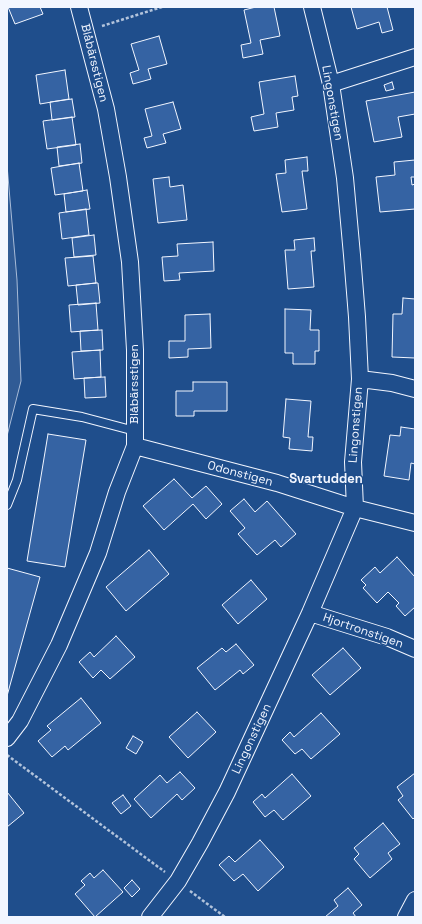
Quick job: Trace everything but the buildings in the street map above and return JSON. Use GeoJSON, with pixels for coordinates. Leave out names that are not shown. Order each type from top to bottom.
{"type":"FeatureCollection","features":[{"type":"Feature","properties":{"kind":"street","name":"Blåbärsstigen"},"geometry":{"type":"LineString","coordinates":[[7,738],[20,721],[59,645],[98,553],[135,438],[135,350],[130,262],[118,177],[106,109],[79,7]]}},
{"type":"Feature","properties":{"kind":"street","name":"Lingonstigen"},"geometry":{"type":"LineString","coordinates":[[150,917],[178,881],[227,792],[310,613],[355,508],[353,462],[360,379],[352,255],[344,178],[331,84],[312,7]]}},
{"type":"Feature","properties":{"kind":"street"},"geometry":{"type":"LineString","coordinates":[[331,84],[415,57]]}},
{"type":"Feature","properties":{"kind":"street"},"geometry":{"type":"LineString","coordinates":[[360,379],[392,383],[415,389]]}},
{"type":"Feature","properties":{"kind":"street","name":"Odonstigen"},"geometry":{"type":"LineString","coordinates":[[135,438],[355,508],[415,523]]}},
{"type":"Feature","properties":{"kind":"street","name":"Hjortronstigen"},"geometry":{"type":"LineString","coordinates":[[310,613],[386,637],[415,649]]}},
{"type":"Feature","properties":{"kind":"street"},"geometry":{"type":"LineString","coordinates":[[406,917],[415,900]]}},
{"type":"Feature","properties":{"kind":"lane"},"geometry":{"type":"LineString","coordinates":[[7,505],[17,480],[32,409],[82,417],[135,438]]}},
{"type":"Feature","properties":{"kind":"path"},"geometry":{"type":"LineString","coordinates":[[86,31],[162,7]]}},
{"type":"Feature","properties":{"kind":"path"},"geometry":{"type":"LineString","coordinates":[[7,755],[225,917]]}},
{"type":"Feature","properties":{"kind":"shaded area"},"geometry":{"type":"Polygon","coordinates":[[[7,165],[17,280],[21,381],[7,436],[7,165]]]}},
{"type":"Feature","properties":{"kind":"district","name":"Svartudden"},"geometry":{"type":"Point","coordinates":[326,479]}}]}
